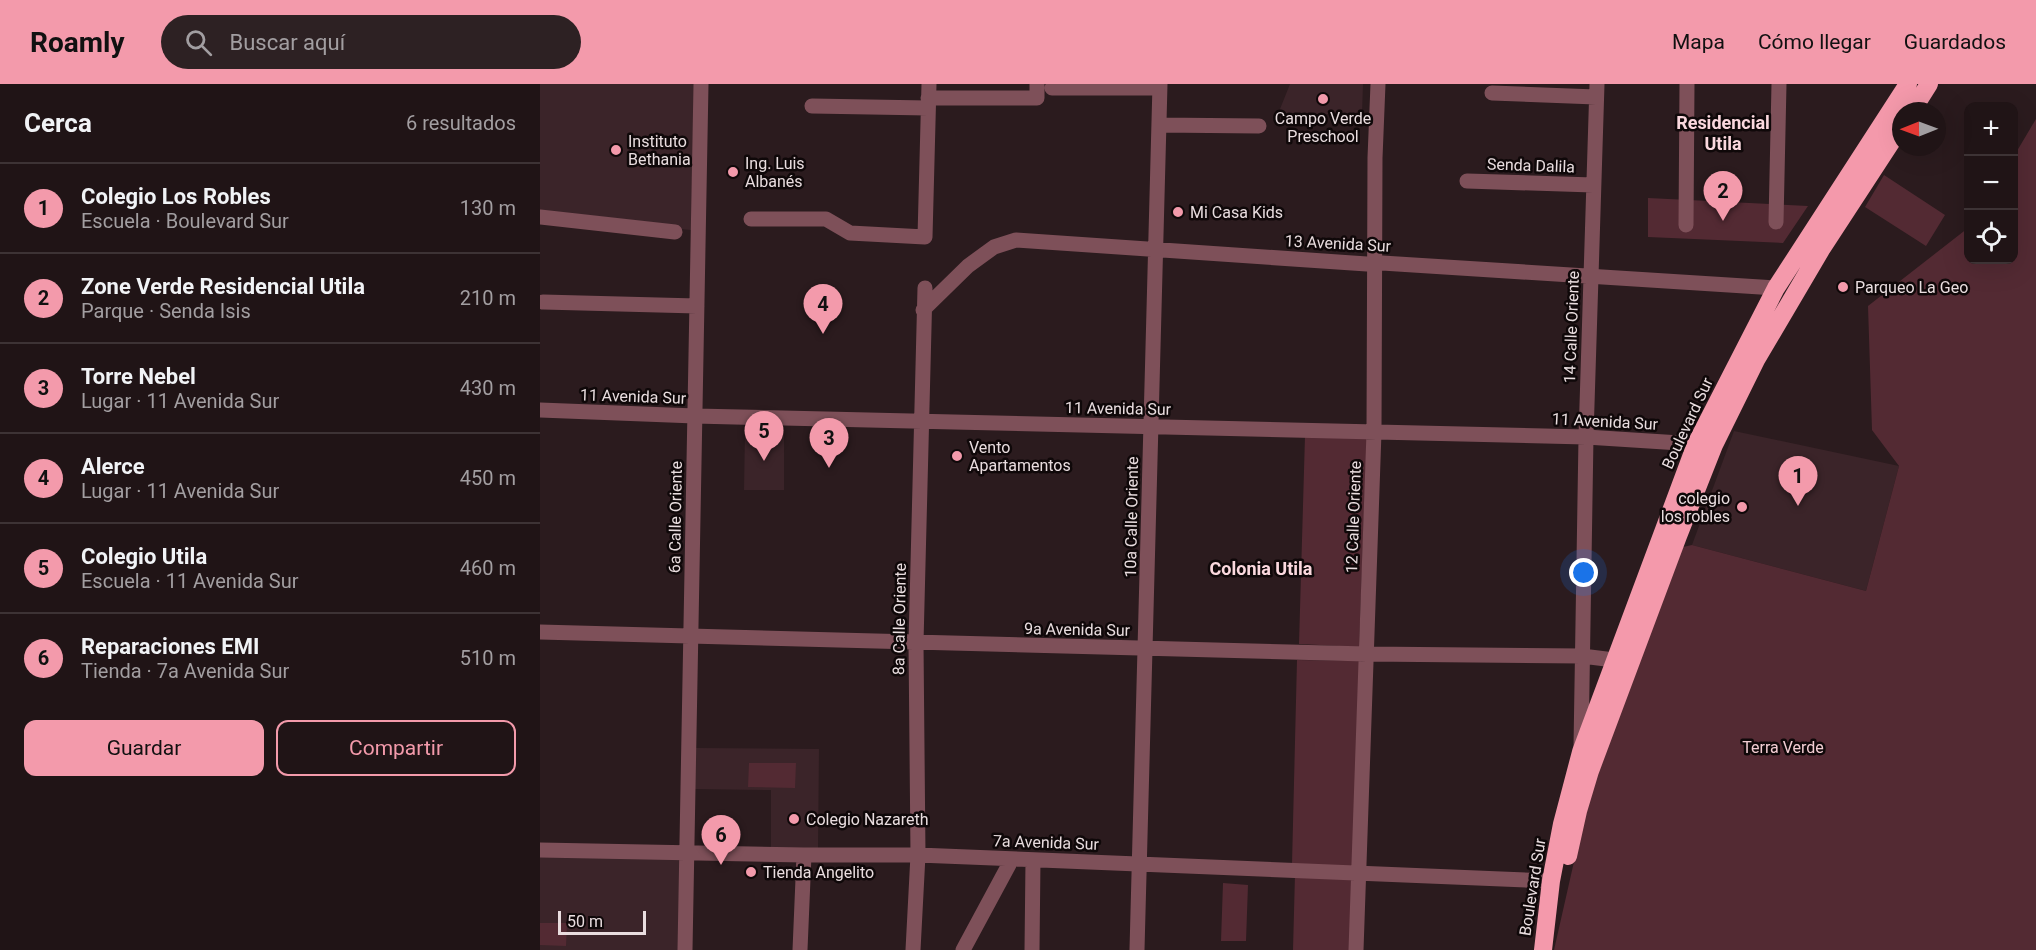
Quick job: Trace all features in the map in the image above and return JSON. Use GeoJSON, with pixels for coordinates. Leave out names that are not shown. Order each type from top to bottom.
{"type":"FeatureCollection","features":[{"type":"Feature","properties":{"kind":"highway","name":"Boulevard Sur"},"geometry":{"type":"LineString","coordinates":[[1543,950],[1551,881],[1562,824],[1581,752],[1696,444],[1776,288],[1908,84]]}},
{"type":"Feature","properties":{"kind":"highway"},"geometry":{"type":"LineString","coordinates":[[1918,102],[1929,84]]}},
{"type":"Feature","properties":{"kind":"highway","name":"Boulevard Sur"},"geometry":{"type":"LineString","coordinates":[[1555,950],[1567,860],[1584,790],[1625,675],[1714,445],[1756,360],[1822,248],[1892,141]]}},
{"type":"Feature","properties":{"kind":"street","name":"6a Calle Oriente"},"geometry":{"type":"LineString","coordinates":[[685,950],[701,84]]}},
{"type":"Feature","properties":{"kind":"street","name":"12 Calle Oriente"},"geometry":{"type":"LineString","coordinates":[[1356,950],[1374,432],[1375,158],[1378,84]]}},
{"type":"Feature","properties":{"kind":"street"},"geometry":{"type":"LineString","coordinates":[[1686,225],[1687,84]]}},
{"type":"Feature","properties":{"kind":"street"},"geometry":{"type":"LineString","coordinates":[[1776,222],[1779,84]]}},
{"type":"Feature","properties":{"kind":"street"},"geometry":{"type":"LineString","coordinates":[[812,106],[1042,90],[1160,86]]}},
{"type":"Feature","properties":{"kind":"street","name":"10a Calle Oriente"},"geometry":{"type":"LineString","coordinates":[[1137,950],[1160,86]]}},
{"type":"Feature","properties":{"kind":"street"},"geometry":{"type":"LineString","coordinates":[[1492,93],[1596,90]]}},
{"type":"Feature","properties":{"kind":"street","name":"14 Calle Oriente"},"geometry":{"type":"LineString","coordinates":[[1581,752],[1586,437],[1596,90]]}},
{"type":"Feature","properties":{"kind":"street"},"geometry":{"type":"LineString","coordinates":[[752,219],[826,219],[850,233],[925,237],[928,97]]}},
{"type":"Feature","properties":{"kind":"street"},"geometry":{"type":"LineString","coordinates":[[1159,124],[1259,126]]}},
{"type":"Feature","properties":{"kind":"street","name":"Senda Dalila"},"geometry":{"type":"LineString","coordinates":[[1467,181],[1593,185]]}},
{"type":"Feature","properties":{"kind":"street"},"geometry":{"type":"LineString","coordinates":[[540,218],[675,232]]}},
{"type":"Feature","properties":{"kind":"street","name":"13 Avenida Sur"},"geometry":{"type":"LineString","coordinates":[[923,310],[968,266],[994,248],[1016,240],[1776,288]]}},
{"type":"Feature","properties":{"kind":"street","name":"8a Calle Oriente"},"geometry":{"type":"LineString","coordinates":[[913,950],[918,855],[916,643],[925,288]]}},
{"type":"Feature","properties":{"kind":"street"},"geometry":{"type":"LineString","coordinates":[[543,302],[697,306]]}},
{"type":"Feature","properties":{"kind":"street","name":"11 Avenida Sur"},"geometry":{"type":"LineString","coordinates":[[540,410],[694,416],[1586,437],[1696,444]]}},
{"type":"Feature","properties":{"kind":"street","name":"9a Avenida Sur"},"geometry":{"type":"LineString","coordinates":[[540,632],[1339,654],[1582,656],[1614,660]]}},
{"type":"Feature","properties":{"kind":"street","name":"7a Avenida Sur"},"geometry":{"type":"LineString","coordinates":[[540,850],[918,855],[1551,881]]}},
{"type":"Feature","properties":{"kind":"street"},"geometry":{"type":"LineString","coordinates":[[800,950],[804,855]]}},
{"type":"Feature","properties":{"kind":"street"},"geometry":{"type":"LineString","coordinates":[[963,950],[1012,859]]}},
{"type":"Feature","properties":{"kind":"street"},"geometry":{"type":"LineString","coordinates":[[1032,950],[1033,860]]}},
{"type":"Feature","properties":{"kind":"shaded area","name":"Instituto Bethania"},"geometry":{"type":"Polygon","coordinates":[[[540,84],[694,84],[691,230],[540,216],[540,84]]]}},
{"type":"Feature","properties":{"kind":"shaded area","name":"Campo Verde Preschool"},"geometry":{"type":"Polygon","coordinates":[[[1290,84],[1363,84],[1362,114],[1278,114],[1290,84]]]}},
{"type":"Feature","properties":{"kind":"shaded area"},"geometry":{"type":"Polygon","coordinates":[[[745,431],[784,432],[784,490],[744,490],[745,431]]]}},
{"type":"Feature","properties":{"kind":"shaded area","name":"colegio los robles"},"geometry":{"type":"Polygon","coordinates":[[[1734,431],[1899,466],[1866,591],[1692,545],[1734,431]]]}},
{"type":"Feature","properties":{"kind":"shaded area","name":"Colegio Nazareth"},"geometry":{"type":"Polygon","coordinates":[[[695,748],[819,749],[818,849],[771,848],[771,790],[694,789],[695,748]]]}},
{"type":"Feature","properties":{"kind":"shaded area"},"geometry":{"type":"Polygon","coordinates":[[[540,855],[682,856],[680,950],[540,950],[540,855]]]}},
{"type":"Feature","properties":{"kind":"green space","name":"Terra Verde"},"geometry":{"type":"Polygon","coordinates":[[[2036,119],[2036,950],[1554,950],[1590,791],[1683,547],[1692,545],[1866,591],[1899,466],[1872,430],[1868,306],[1964,231],[1964,264],[2018,264],[2018,149],[2036,119]]]}},
{"type":"Feature","properties":{"kind":"green space"},"geometry":{"type":"Polygon","coordinates":[[[1884,175],[1945,215],[1926,246],[1865,207],[1884,175]]]}},
{"type":"Feature","properties":{"kind":"green space"},"geometry":{"type":"Polygon","coordinates":[[[1648,198],[1808,206],[1783,243],[1648,237],[1648,198]]]}},
{"type":"Feature","properties":{"kind":"green space"},"geometry":{"type":"Polygon","coordinates":[[[1305,436],[1367,439],[1359,647],[1299,644],[1305,436]]]}},
{"type":"Feature","properties":{"kind":"green space"},"geometry":{"type":"Polygon","coordinates":[[[1297,660],[1361,661],[1353,867],[1292,864],[1297,660]]]}},
{"type":"Feature","properties":{"kind":"green space"},"geometry":{"type":"Polygon","coordinates":[[[749,763],[796,763],[795,788],[748,787],[749,763]]]}},
{"type":"Feature","properties":{"kind":"green space"},"geometry":{"type":"Polygon","coordinates":[[[1295,874],[1353,876],[1351,950],[1293,950],[1295,874]]]}},
{"type":"Feature","properties":{"kind":"green space"},"geometry":{"type":"Polygon","coordinates":[[[1223,883],[1248,885],[1246,941],[1221,941],[1223,883]]]}},
{"type":"Feature","properties":{"kind":"green space"},"geometry":{"type":"Polygon","coordinates":[[[540,923],[567,923],[566,946],[540,945],[540,923]]]}},
{"type":"Feature","properties":{"kind":"place","name":"Campo Verde Preschool"},"geometry":{"type":"Point","coordinates":[1323,99]}},
{"type":"Feature","properties":{"kind":"place","name":"Instituto Bethania"},"geometry":{"type":"Point","coordinates":[616,150]}},
{"type":"Feature","properties":{"kind":"place","name":"Ing. Luis Albanés"},"geometry":{"type":"Point","coordinates":[733,172]}},
{"type":"Feature","properties":{"kind":"place","name":"Mi Casa Kids"},"geometry":{"type":"Point","coordinates":[1178,212]}},
{"type":"Feature","properties":{"kind":"place","name":"Zone Verde Residencial Utila"},"geometry":{"type":"Point","coordinates":[1723,221]}},
{"type":"Feature","properties":{"kind":"place","name":"Parqueo La Geo"},"geometry":{"type":"Point","coordinates":[1843,287]}},
{"type":"Feature","properties":{"kind":"place","name":"Alerce"},"geometry":{"type":"Point","coordinates":[823,334]}},
{"type":"Feature","properties":{"kind":"place","name":"Vento Apartamentos"},"geometry":{"type":"Point","coordinates":[957,456]}},
{"type":"Feature","properties":{"kind":"place","name":"Colegio Utila"},"geometry":{"type":"Point","coordinates":[764,461]}},
{"type":"Feature","properties":{"kind":"place","name":"Torre Nebel"},"geometry":{"type":"Point","coordinates":[829,468]}},
{"type":"Feature","properties":{"kind":"place","name":"Colegio Los Robles"},"geometry":{"type":"Point","coordinates":[1798,506]}},
{"type":"Feature","properties":{"kind":"place","name":"colegio los robles"},"geometry":{"type":"Point","coordinates":[1742,507]}},
{"type":"Feature","properties":{"kind":"place","name":"Colegio Nazareth"},"geometry":{"type":"Point","coordinates":[794,819]}},
{"type":"Feature","properties":{"kind":"place","name":"Reparaciones EMI"},"geometry":{"type":"Point","coordinates":[721,865]}},
{"type":"Feature","properties":{"kind":"place","name":"Tienda Angelito"},"geometry":{"type":"Point","coordinates":[751,872]}},
{"type":"Feature","properties":{"kind":"district","name":"Residencial Utila"},"geometry":{"type":"Point","coordinates":[1723,133]}},
{"type":"Feature","properties":{"kind":"district","name":"Colonia Utila"},"geometry":{"type":"Point","coordinates":[1261,569]}}]}
